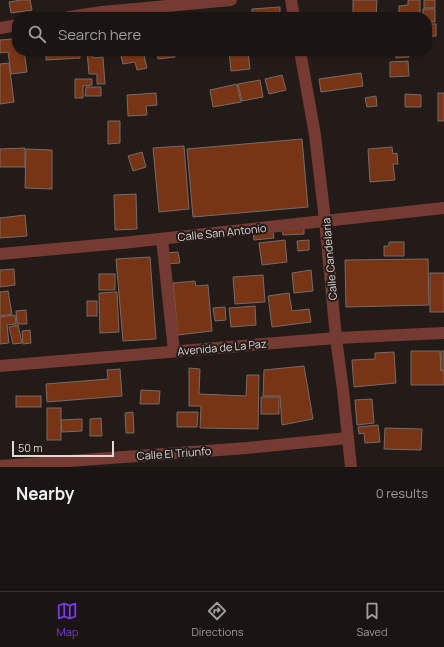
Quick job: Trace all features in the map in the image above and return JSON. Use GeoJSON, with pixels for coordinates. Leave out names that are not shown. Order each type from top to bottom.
{"type":"FeatureCollection","features":[{"type":"Feature","properties":{"kind":"street"},"geometry":{"type":"LineString","coordinates":[[102,12],[231,0]]}},
{"type":"Feature","properties":{"kind":"street"},"geometry":{"type":"LineString","coordinates":[[291,0],[293,12]]}},
{"type":"Feature","properties":{"kind":"street"},"geometry":{"type":"LineString","coordinates":[[0,28],[12,26]]}},
{"type":"Feature","properties":{"kind":"street","name":"Calle Candelaria"},"geometry":{"type":"LineString","coordinates":[[301,56],[314,135],[325,220],[336,338],[351,467]]}},
{"type":"Feature","properties":{"kind":"street","name":"Calle San Antonio"},"geometry":{"type":"LineString","coordinates":[[0,254],[162,239],[444,208]]}},
{"type":"Feature","properties":{"kind":"street"},"geometry":{"type":"LineString","coordinates":[[162,239],[174,351]]}},
{"type":"Feature","properties":{"kind":"street","name":"Avenida de La Paz"},"geometry":{"type":"LineString","coordinates":[[0,366],[336,338],[444,333]]}},
{"type":"Feature","properties":{"kind":"street","name":"Calle El Triunfo"},"geometry":{"type":"LineString","coordinates":[[0,466],[248,448],[348,438]]}},
{"type":"Feature","properties":{"kind":"building"},"geometry":{"type":"Polygon","coordinates":[[[30,0],[32,10],[11,13],[9,2],[30,0]]]}},
{"type":"Feature","properties":{"kind":"building"},"geometry":{"type":"Polygon","coordinates":[[[353,0],[377,0],[376,12],[353,12],[353,0]]]}},
{"type":"Feature","properties":{"kind":"building"},"geometry":{"type":"Polygon","coordinates":[[[408,0],[420,0],[420,12],[399,12],[399,6],[408,5],[408,0]]]}},
{"type":"Feature","properties":{"kind":"building"},"geometry":{"type":"Polygon","coordinates":[[[424,0],[435,0],[435,8],[424,8],[424,0]]]}},
{"type":"Feature","properties":{"kind":"building"},"geometry":{"type":"Polygon","coordinates":[[[280,7],[280,12],[252,12],[252,9],[280,7]]]}},
{"type":"Feature","properties":{"kind":"building"},"geometry":{"type":"Polygon","coordinates":[[[423,9],[435,9],[435,22],[432,22],[432,12],[423,12],[423,9]]]}},
{"type":"Feature","properties":{"kind":"building"},"geometry":{"type":"Polygon","coordinates":[[[432,24],[436,24],[436,36],[432,36],[432,24]]]}},
{"type":"Feature","properties":{"kind":"building"},"geometry":{"type":"Polygon","coordinates":[[[12,39],[12,56],[25,56],[27,72],[11,74],[8,52],[0,53],[0,40],[12,39]]]}},
{"type":"Feature","properties":{"kind":"building"},"geometry":{"type":"Polygon","coordinates":[[[46,56],[80,56],[80,58],[46,60],[46,56]]]}},
{"type":"Feature","properties":{"kind":"building"},"geometry":{"type":"Polygon","coordinates":[[[87,56],[93,56],[93,58],[103,57],[105,84],[97,84],[97,74],[89,74],[87,56]]]}},
{"type":"Feature","properties":{"kind":"building"},"geometry":{"type":"Polygon","coordinates":[[[121,56],[144,56],[147,68],[137,70],[135,62],[123,64],[121,56]]]}},
{"type":"Feature","properties":{"kind":"building"},"geometry":{"type":"Polygon","coordinates":[[[158,56],[175,57],[158,59],[158,56]]]}},
{"type":"Feature","properties":{"kind":"building"},"geometry":{"type":"Polygon","coordinates":[[[230,56],[249,56],[250,69],[231,71],[230,56]]]}},
{"type":"Feature","properties":{"kind":"building"},"geometry":{"type":"Polygon","coordinates":[[[396,56],[409,56],[409,57],[396,58],[396,56]]]}},
{"type":"Feature","properties":{"kind":"building"},"geometry":{"type":"Polygon","coordinates":[[[408,61],[409,76],[390,77],[390,62],[408,61]]]}},
{"type":"Feature","properties":{"kind":"building"},"geometry":{"type":"Polygon","coordinates":[[[9,63],[14,102],[0,104],[0,64],[9,63]]]}},
{"type":"Feature","properties":{"kind":"building"},"geometry":{"type":"Polygon","coordinates":[[[361,73],[363,86],[321,92],[319,79],[361,73]]]}},
{"type":"Feature","properties":{"kind":"building"},"geometry":{"type":"Polygon","coordinates":[[[282,75],[286,90],[269,94],[265,79],[282,75]]]}},
{"type":"Feature","properties":{"kind":"building"},"geometry":{"type":"Polygon","coordinates":[[[75,79],[92,79],[92,85],[83,86],[83,98],[75,98],[75,79]]]}},
{"type":"Feature","properties":{"kind":"building"},"geometry":{"type":"Polygon","coordinates":[[[260,80],[263,97],[242,101],[238,84],[260,80]]]}},
{"type":"Feature","properties":{"kind":"building"},"geometry":{"type":"Polygon","coordinates":[[[237,84],[241,102],[213,107],[210,90],[237,84]]]}},
{"type":"Feature","properties":{"kind":"building"},"geometry":{"type":"Polygon","coordinates":[[[86,87],[101,87],[101,96],[85,96],[86,87]]]}},
{"type":"Feature","properties":{"kind":"building"},"geometry":{"type":"Polygon","coordinates":[[[156,93],[157,105],[146,106],[147,115],[128,116],[127,95],[156,93]]]}},
{"type":"Feature","properties":{"kind":"building"},"geometry":{"type":"Polygon","coordinates":[[[438,93],[444,93],[444,121],[438,121],[438,93]]]}},
{"type":"Feature","properties":{"kind":"building"},"geometry":{"type":"Polygon","coordinates":[[[405,94],[421,95],[421,107],[405,107],[405,94]]]}},
{"type":"Feature","properties":{"kind":"building"},"geometry":{"type":"Polygon","coordinates":[[[376,96],[377,106],[367,107],[365,98],[376,96]]]}},
{"type":"Feature","properties":{"kind":"building"},"geometry":{"type":"Polygon","coordinates":[[[108,121],[120,121],[120,143],[108,144],[108,121]]]}},
{"type":"Feature","properties":{"kind":"building"},"geometry":{"type":"Polygon","coordinates":[[[302,139],[308,207],[193,217],[187,149],[302,139]]]}},
{"type":"Feature","properties":{"kind":"building"},"geometry":{"type":"Polygon","coordinates":[[[184,146],[189,209],[159,212],[153,148],[184,146]]]}},
{"type":"Feature","properties":{"kind":"building"},"geometry":{"type":"Polygon","coordinates":[[[392,147],[393,154],[397,153],[398,164],[393,164],[395,180],[370,182],[368,149],[392,147]]]}},
{"type":"Feature","properties":{"kind":"building"},"geometry":{"type":"Polygon","coordinates":[[[25,148],[25,167],[0,167],[0,149],[25,148]]]}},
{"type":"Feature","properties":{"kind":"building"},"geometry":{"type":"Polygon","coordinates":[[[26,149],[52,150],[52,189],[25,188],[26,149]]]}},
{"type":"Feature","properties":{"kind":"building"},"geometry":{"type":"Polygon","coordinates":[[[142,152],[146,167],[133,171],[128,156],[142,152]]]}},
{"type":"Feature","properties":{"kind":"building"},"geometry":{"type":"Polygon","coordinates":[[[136,194],[137,229],[115,230],[114,195],[136,194]]]}},
{"type":"Feature","properties":{"kind":"building"},"geometry":{"type":"Polygon","coordinates":[[[25,215],[27,236],[0,238],[0,218],[25,215]]]}},
{"type":"Feature","properties":{"kind":"building"},"geometry":{"type":"Polygon","coordinates":[[[304,226],[304,234],[283,235],[282,228],[304,226]]]}},
{"type":"Feature","properties":{"kind":"building"},"geometry":{"type":"Polygon","coordinates":[[[273,231],[274,238],[254,240],[253,232],[273,231]]]}},
{"type":"Feature","properties":{"kind":"building"},"geometry":{"type":"Polygon","coordinates":[[[285,240],[287,262],[262,265],[259,243],[285,240]]]}},
{"type":"Feature","properties":{"kind":"building"},"geometry":{"type":"Polygon","coordinates":[[[309,240],[309,250],[298,251],[297,241],[309,240]]]}},
{"type":"Feature","properties":{"kind":"building"},"geometry":{"type":"Polygon","coordinates":[[[389,242],[404,242],[404,256],[384,256],[384,246],[389,246],[389,242]]]}},
{"type":"Feature","properties":{"kind":"building"},"geometry":{"type":"Polygon","coordinates":[[[178,252],[180,263],[167,264],[165,253],[178,252]]]}},
{"type":"Feature","properties":{"kind":"building"},"geometry":{"type":"Polygon","coordinates":[[[150,257],[156,339],[123,341],[116,259],[150,257]]]}},
{"type":"Feature","properties":{"kind":"building"},"geometry":{"type":"Polygon","coordinates":[[[428,259],[429,305],[346,307],[345,260],[428,259]]]}},
{"type":"Feature","properties":{"kind":"building"},"geometry":{"type":"Polygon","coordinates":[[[14,269],[15,285],[0,287],[0,270],[14,269]]]}},
{"type":"Feature","properties":{"kind":"building"},"geometry":{"type":"Polygon","coordinates":[[[311,270],[313,291],[294,293],[292,273],[311,270]]]}},
{"type":"Feature","properties":{"kind":"building"},"geometry":{"type":"Polygon","coordinates":[[[430,273],[444,273],[444,312],[430,312],[430,273]]]}},
{"type":"Feature","properties":{"kind":"building"},"geometry":{"type":"Polygon","coordinates":[[[99,274],[115,274],[115,290],[99,290],[99,274]]]}},
{"type":"Feature","properties":{"kind":"building"},"geometry":{"type":"Polygon","coordinates":[[[263,275],[265,302],[235,304],[233,277],[263,275]]]}},
{"type":"Feature","properties":{"kind":"building"},"geometry":{"type":"Polygon","coordinates":[[[195,281],[196,286],[208,285],[212,331],[178,335],[173,283],[195,281]]]}},
{"type":"Feature","properties":{"kind":"building"},"geometry":{"type":"Polygon","coordinates":[[[8,291],[12,314],[0,316],[0,292],[8,291]]]}},
{"type":"Feature","properties":{"kind":"building"},"geometry":{"type":"Polygon","coordinates":[[[117,292],[119,332],[100,333],[99,293],[117,292]]]}},
{"type":"Feature","properties":{"kind":"building"},"geometry":{"type":"Polygon","coordinates":[[[289,293],[292,311],[309,309],[311,322],[272,327],[268,296],[289,293]]]}},
{"type":"Feature","properties":{"kind":"building"},"geometry":{"type":"Polygon","coordinates":[[[87,301],[97,301],[97,316],[87,316],[87,301]]]}},
{"type":"Feature","properties":{"kind":"building"},"geometry":{"type":"Polygon","coordinates":[[[255,306],[256,325],[231,327],[229,308],[255,306]]]}},
{"type":"Feature","properties":{"kind":"building"},"geometry":{"type":"Polygon","coordinates":[[[225,307],[226,320],[215,321],[213,308],[225,307]]]}},
{"type":"Feature","properties":{"kind":"building"},"geometry":{"type":"Polygon","coordinates":[[[26,310],[27,324],[17,324],[16,311],[26,310]]]}},
{"type":"Feature","properties":{"kind":"building"},"geometry":{"type":"Polygon","coordinates":[[[15,315],[16,324],[7,325],[9,343],[0,344],[0,317],[15,315]]]}},
{"type":"Feature","properties":{"kind":"building"},"geometry":{"type":"Polygon","coordinates":[[[18,325],[22,343],[13,344],[9,327],[18,325]]]}},
{"type":"Feature","properties":{"kind":"building"},"geometry":{"type":"Polygon","coordinates":[[[30,330],[31,343],[23,344],[22,331],[30,330]]]}},
{"type":"Feature","properties":{"kind":"building"},"geometry":{"type":"Polygon","coordinates":[[[411,351],[440,351],[441,371],[444,371],[444,385],[411,385],[411,351]]]}},
{"type":"Feature","properties":{"kind":"building"},"geometry":{"type":"Polygon","coordinates":[[[441,351],[444,351],[444,370],[441,370],[441,351]]]}},
{"type":"Feature","properties":{"kind":"building"},"geometry":{"type":"Polygon","coordinates":[[[394,352],[396,383],[354,387],[352,360],[375,359],[375,353],[394,352]]]}},
{"type":"Feature","properties":{"kind":"building"},"geometry":{"type":"Polygon","coordinates":[[[304,366],[313,419],[282,425],[280,396],[263,396],[264,370],[304,366]]]}},
{"type":"Feature","properties":{"kind":"building"},"geometry":{"type":"Polygon","coordinates":[[[189,368],[200,369],[199,394],[246,396],[247,375],[259,375],[258,429],[200,428],[201,406],[189,406],[189,368]]]}},
{"type":"Feature","properties":{"kind":"building"},"geometry":{"type":"Polygon","coordinates":[[[120,369],[122,396],[47,402],[46,384],[108,379],[107,370],[120,369]]]}},
{"type":"Feature","properties":{"kind":"building"},"geometry":{"type":"Polygon","coordinates":[[[141,390],[160,391],[159,404],[140,404],[141,390]]]}},
{"type":"Feature","properties":{"kind":"building"},"geometry":{"type":"Polygon","coordinates":[[[16,396],[41,396],[41,407],[16,407],[16,396]]]}},
{"type":"Feature","properties":{"kind":"building"},"geometry":{"type":"Polygon","coordinates":[[[261,397],[279,397],[279,414],[261,414],[261,397]]]}},
{"type":"Feature","properties":{"kind":"building"},"geometry":{"type":"Polygon","coordinates":[[[372,399],[374,423],[357,425],[355,400],[372,399]]]}},
{"type":"Feature","properties":{"kind":"building"},"geometry":{"type":"Polygon","coordinates":[[[47,408],[61,408],[61,440],[47,440],[47,408]]]}},
{"type":"Feature","properties":{"kind":"building"},"geometry":{"type":"Polygon","coordinates":[[[133,412],[134,433],[126,433],[125,413],[133,412]]]}},
{"type":"Feature","properties":{"kind":"building"},"geometry":{"type":"Polygon","coordinates":[[[177,412],[198,412],[197,427],[177,427],[177,412]]]}},
{"type":"Feature","properties":{"kind":"building"},"geometry":{"type":"Polygon","coordinates":[[[101,418],[102,436],[90,436],[90,419],[101,418]]]}},
{"type":"Feature","properties":{"kind":"building"},"geometry":{"type":"Polygon","coordinates":[[[82,419],[82,431],[62,432],[61,420],[82,419]]]}},
{"type":"Feature","properties":{"kind":"building"},"geometry":{"type":"Polygon","coordinates":[[[378,425],[380,442],[365,443],[364,433],[359,434],[358,427],[378,425]]]}},
{"type":"Feature","properties":{"kind":"building"},"geometry":{"type":"Polygon","coordinates":[[[385,428],[422,429],[421,450],[384,449],[385,428]]]}}]}
